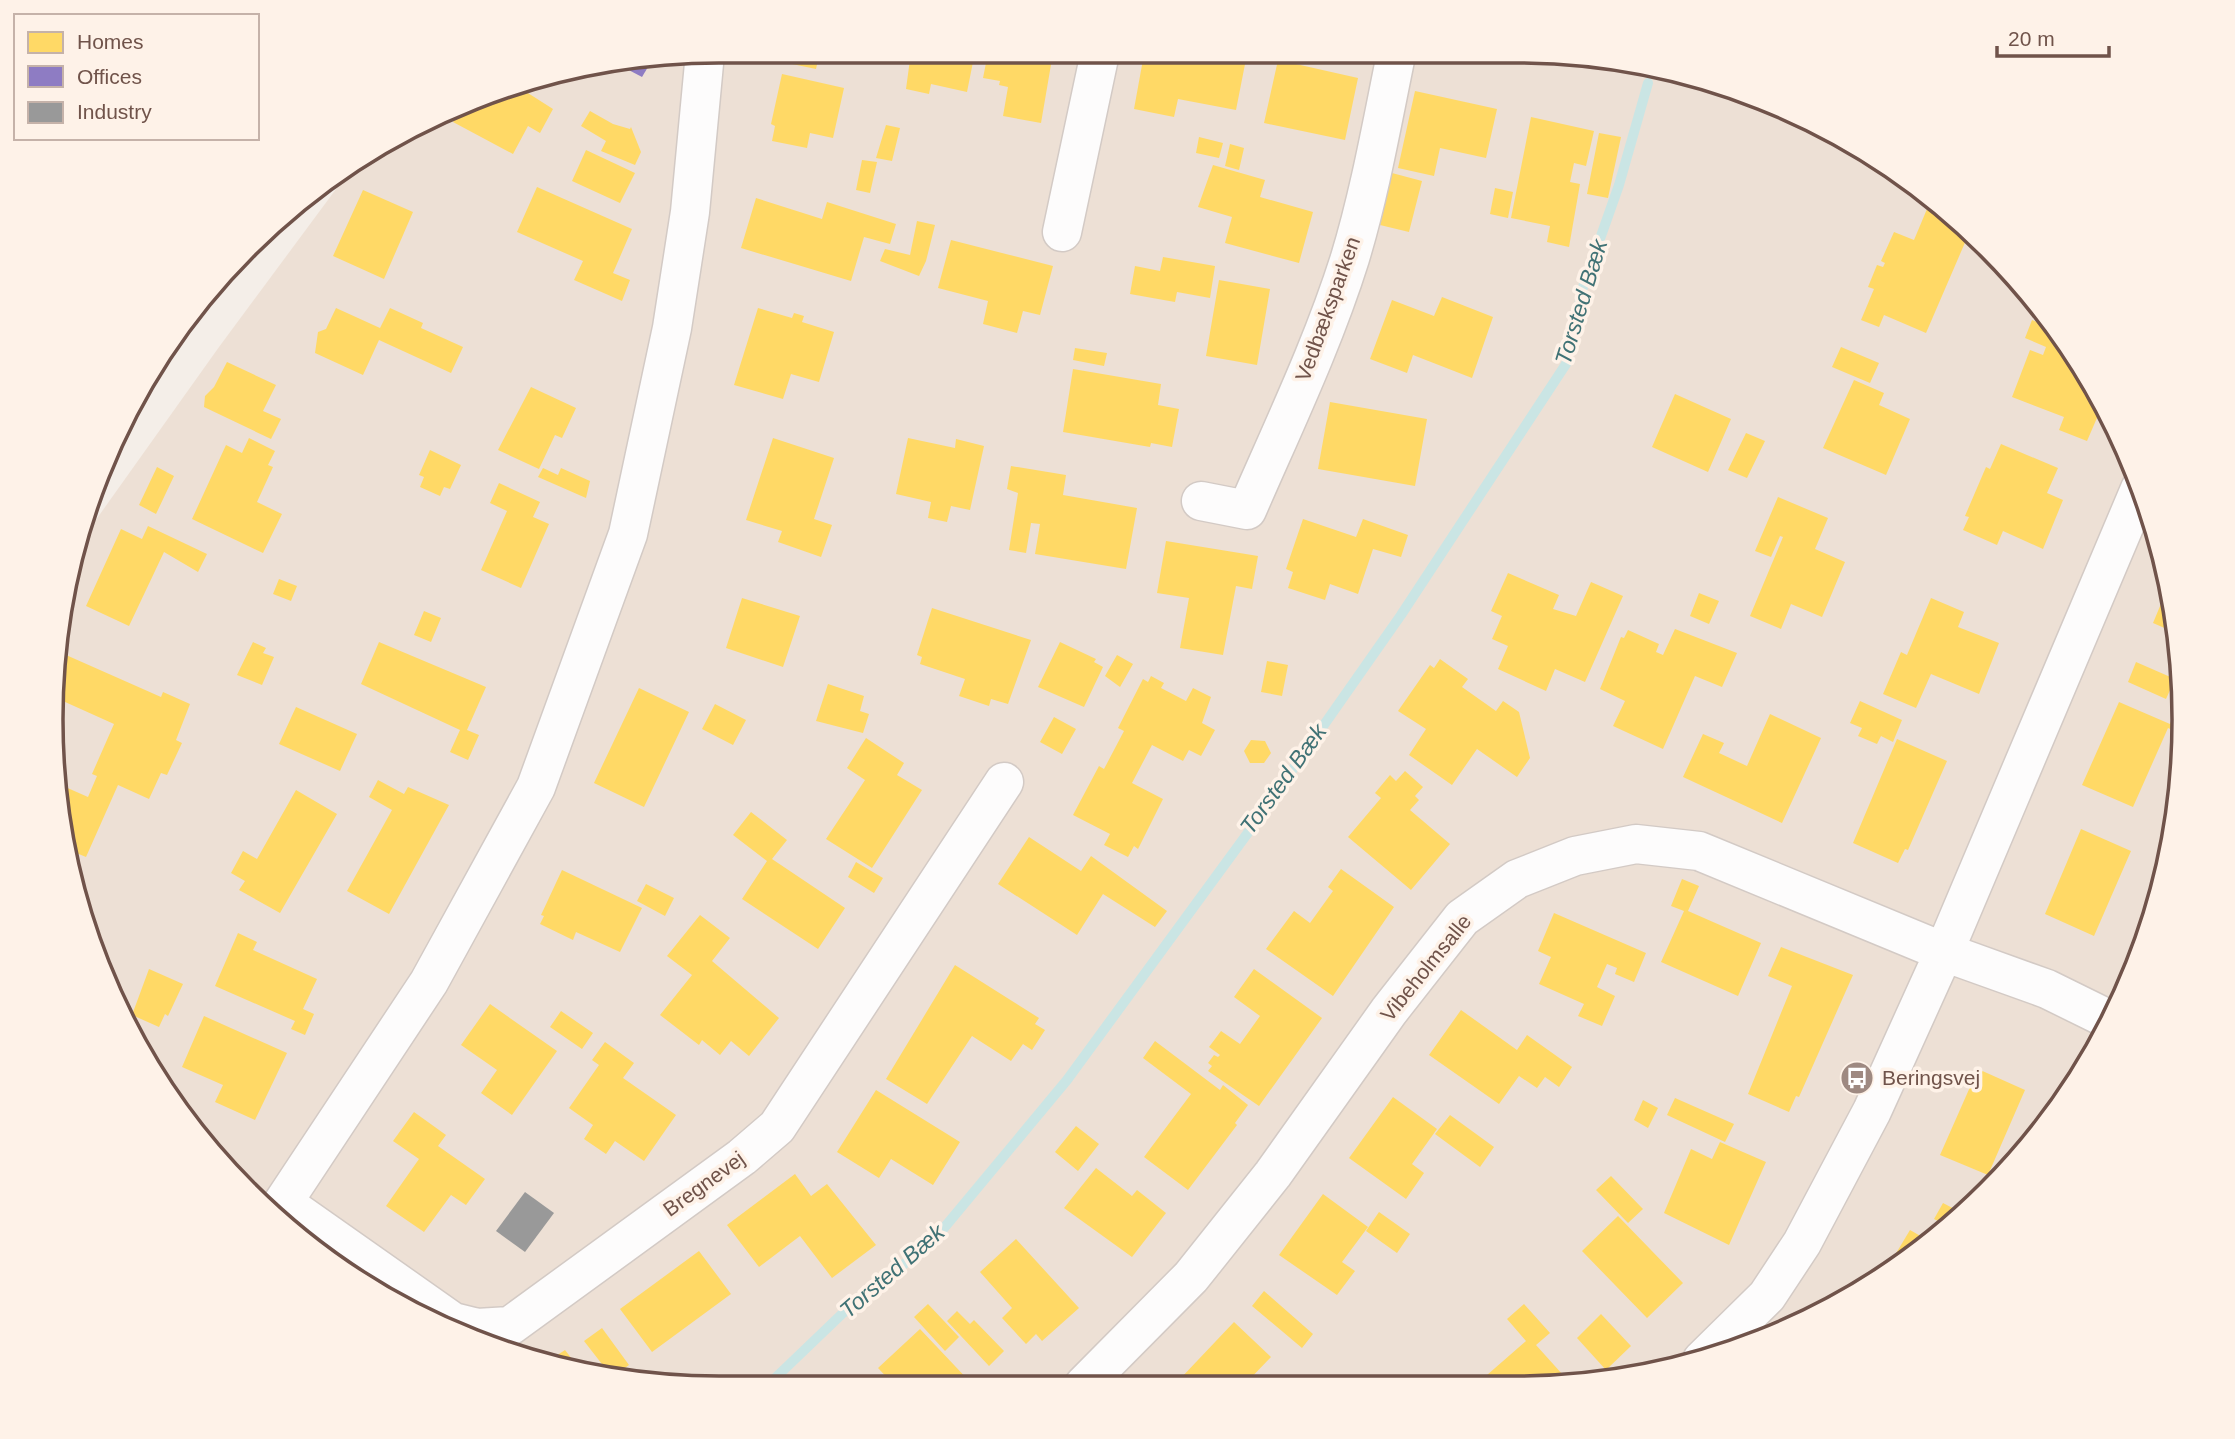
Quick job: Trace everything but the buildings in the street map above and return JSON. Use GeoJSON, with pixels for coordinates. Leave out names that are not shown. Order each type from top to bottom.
{"type":"FeatureCollection","features":[{"type":"Feature","properties":{"kind":"street"},"geometry":{"type":"LineString","coordinates":[[280,1207],[429,982],[536,787],[628,534],[674,316],[690,212],[704,63]]}},
{"type":"Feature","properties":{"kind":"street"},"geometry":{"type":"LineString","coordinates":[[1062,232],[1098,63]]}},
{"type":"Feature","properties":{"kind":"street","name":"Vedbæksparken"},"geometry":{"type":"LineString","coordinates":[[1201,501],[1247,510],[1312,360],[1349,259],[1375,161],[1394,63]]}},
{"type":"Feature","properties":{"kind":"street"},"geometry":{"type":"LineString","coordinates":[[1719,1344],[1767,1296],[1802,1243],[1872,1111],[1944,952],[2135,502]]}},
{"type":"Feature","properties":{"kind":"street","name":"Bregnevej"},"geometry":{"type":"LineString","coordinates":[[467,1325],[477,1328],[510,1326],[742,1157],[776,1127],[1004,782]]}},
{"type":"Feature","properties":{"kind":"street","name":"Vibeholmsalle"},"geometry":{"type":"LineString","coordinates":[[1093,1376],[1191,1277],[1273,1174],[1388,1011],[1462,918],[1517,879],[1575,856],[1636,844],[1699,851],[1944,952],[2047,989],[2101,1016]]}},
{"type":"Feature","properties":{"kind":"street","name":"Bregnevej"},"geometry":{"type":"LineString","coordinates":[[294,1219],[437,1312]]}},
{"type":"Feature","properties":{"kind":"shaded area"},"geometry":{"type":"Polygon","coordinates":[[[720,63],[1516,63],[1601,69],[1685,85],[1767,113],[1806,131],[1844,151],[1915,199],[1980,255],[2009,287],[2036,320],[2084,391],[2122,468],[2137,508],[2150,550],[2166,634],[2171,677],[2171,762],[2159,848],[2150,889],[2122,971],[2084,1048],[2036,1119],[1980,1184],[1915,1240],[1844,1288],[1767,1326],[1685,1354],[1601,1370],[1516,1376],[720,1376],[634,1370],[550,1354],[468,1326],[391,1288],[320,1240],[255,1184],[199,1119],[151,1048],[113,971],[98,931],[76,848],[64,762],[64,677],[76,591],[93,524],[338,186],[391,151],[468,113],[550,85],[591,76],[677,64],[720,63]]]}},
{"type":"Feature","properties":{"kind":"waterway","name":"Torsted Bæk"},"geometry":{"type":"LineString","coordinates":[[777,1376],[843,1313],[934,1240],[1067,1080],[1258,819],[1401,615],[1566,364],[1583,287],[1619,185],[1648,83]]}},
{"type":"Feature","properties":{"kind":"place","name":"Beringsvej"},"geometry":{"type":"Point","coordinates":[1857,1078]}}]}
